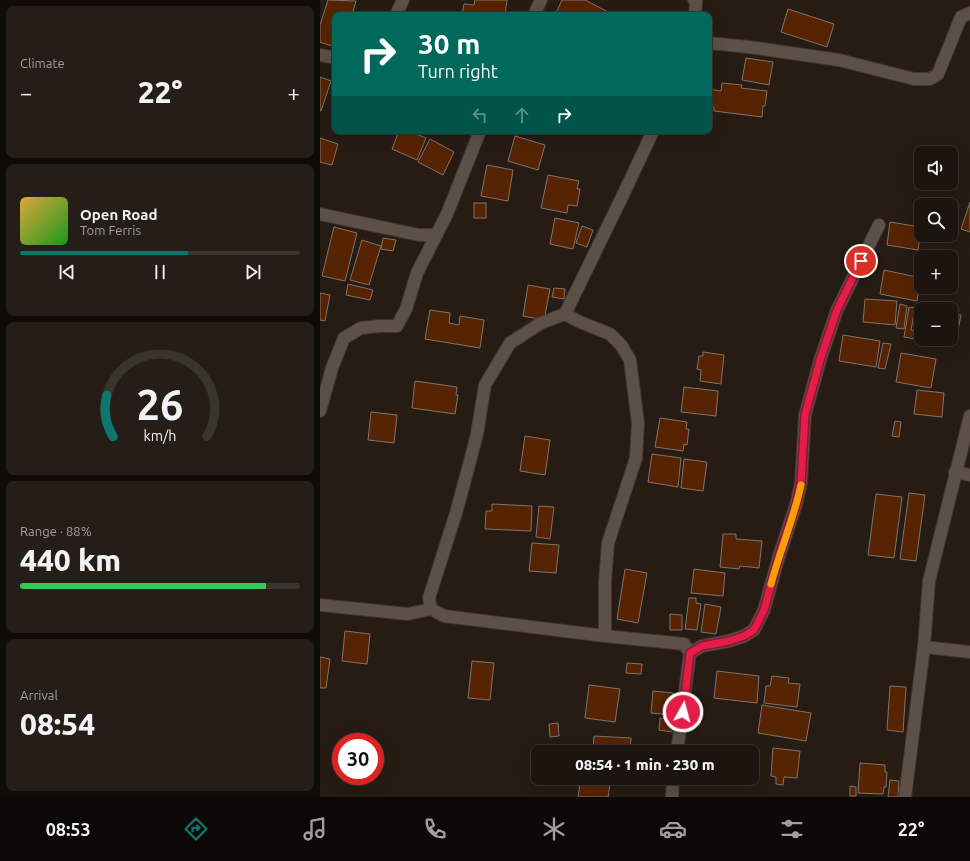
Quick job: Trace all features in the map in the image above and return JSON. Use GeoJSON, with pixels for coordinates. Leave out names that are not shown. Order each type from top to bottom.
{"type":"FeatureCollection","features":[{"type":"Feature","properties":{"kind":"street"},"geometry":{"type":"LineString","coordinates":[[397,12],[403,0]]}},
{"type":"Feature","properties":{"kind":"street"},"geometry":{"type":"LineString","coordinates":[[535,12],[541,0]]}},
{"type":"Feature","properties":{"kind":"street"},"geometry":{"type":"LineString","coordinates":[[694,0],[696,2],[695,12]]}},
{"type":"Feature","properties":{"kind":"street"},"geometry":{"type":"LineString","coordinates":[[712,43],[839,60],[914,79],[930,78],[938,74],[961,17],[970,13]]}},
{"type":"Feature","properties":{"kind":"street"},"geometry":{"type":"LineString","coordinates":[[320,55],[332,57]]}},
{"type":"Feature","properties":{"kind":"street"},"geometry":{"type":"LineString","coordinates":[[320,411],[332,368],[344,338],[361,328],[397,326],[406,309],[416,273],[447,214],[479,134]]}},
{"type":"Feature","properties":{"kind":"street"},"geometry":{"type":"LineString","coordinates":[[431,609],[429,598],[456,513],[477,434],[485,385],[499,359],[510,343],[541,323],[565,314],[622,197],[651,134]]}},
{"type":"Feature","properties":{"kind":"street"},"geometry":{"type":"LineString","coordinates":[[320,214],[419,236],[436,235]]}},
{"type":"Feature","properties":{"kind":"street"},"geometry":{"type":"LineString","coordinates":[[690,653],[702,646],[729,641],[744,636],[754,630],[764,610],[779,556],[796,505],[801,483],[805,415],[821,357],[837,310],[879,225]]}},
{"type":"Feature","properties":{"kind":"street"},"geometry":{"type":"LineString","coordinates":[[565,314],[580,322],[610,334],[621,345],[630,360],[638,423],[636,458],[608,543],[605,581],[605,636]]}},
{"type":"Feature","properties":{"kind":"street"},"geometry":{"type":"LineString","coordinates":[[904,797],[924,647],[929,581],[970,416]]}},
{"type":"Feature","properties":{"kind":"street"},"geometry":{"type":"LineString","coordinates":[[955,472],[970,475]]}},
{"type":"Feature","properties":{"kind":"street"},"geometry":{"type":"LineString","coordinates":[[320,605],[408,614],[431,609],[444,616],[605,636],[684,644],[690,653],[678,745]]}},
{"type":"Feature","properties":{"kind":"street"},"geometry":{"type":"LineString","coordinates":[[924,647],[970,652]]}},
{"type":"Feature","properties":{"kind":"street"},"geometry":{"type":"LineString","coordinates":[[672,797],[673,785]]}},
{"type":"Feature","properties":{"kind":"building"},"geometry":{"type":"Polygon","coordinates":[[[328,0],[356,1],[353,12],[332,12],[332,46],[320,42],[320,25],[328,0]]]}},
{"type":"Feature","properties":{"kind":"building"},"geometry":{"type":"Polygon","coordinates":[[[475,0],[507,0],[505,12],[463,12],[464,4],[474,5],[475,0]]]}},
{"type":"Feature","properties":{"kind":"building"},"geometry":{"type":"Polygon","coordinates":[[[562,0],[585,0],[608,12],[556,12],[562,0]]]}},
{"type":"Feature","properties":{"kind":"building"},"geometry":{"type":"Polygon","coordinates":[[[788,9],[834,24],[827,47],[781,32],[788,9]]]}},
{"type":"Feature","properties":{"kind":"building"},"geometry":{"type":"Polygon","coordinates":[[[746,58],[773,62],[769,85],[742,80],[746,58]]]}},
{"type":"Feature","properties":{"kind":"building"},"geometry":{"type":"Polygon","coordinates":[[[320,77],[331,81],[321,111],[320,111],[320,77]]]}},
{"type":"Feature","properties":{"kind":"building"},"geometry":{"type":"Polygon","coordinates":[[[722,83],[742,85],[741,88],[767,91],[762,117],[714,111],[714,107],[712,107],[712,90],[721,91],[722,83]]]}},
{"type":"Feature","properties":{"kind":"building"},"geometry":{"type":"Polygon","coordinates":[[[398,134],[416,134],[426,138],[417,160],[392,149],[398,134]]]}},
{"type":"Feature","properties":{"kind":"building"},"geometry":{"type":"Polygon","coordinates":[[[515,136],[545,145],[538,170],[508,161],[515,136]]]}},
{"type":"Feature","properties":{"kind":"building"},"geometry":{"type":"Polygon","coordinates":[[[320,138],[338,144],[332,165],[320,162],[320,138]]]}},
{"type":"Feature","properties":{"kind":"building"},"geometry":{"type":"Polygon","coordinates":[[[430,139],[454,152],[443,175],[418,162],[430,139]]]}},
{"type":"Feature","properties":{"kind":"building"},"geometry":{"type":"Polygon","coordinates":[[[487,165],[513,170],[508,201],[481,196],[487,165]]]}},
{"type":"Feature","properties":{"kind":"building"},"geometry":{"type":"Polygon","coordinates":[[[548,175],[579,181],[577,189],[580,189],[577,206],[568,205],[567,213],[541,208],[548,175]]]}},
{"type":"Feature","properties":{"kind":"building"},"geometry":{"type":"Polygon","coordinates":[[[970,202],[970,232],[961,229],[970,202]]]}},
{"type":"Feature","properties":{"kind":"building"},"geometry":{"type":"Polygon","coordinates":[[[474,203],[486,203],[486,218],[474,218],[474,203]]]}},
{"type":"Feature","properties":{"kind":"building"},"geometry":{"type":"Polygon","coordinates":[[[555,218],[579,223],[573,249],[550,244],[555,218]]]}},
{"type":"Feature","properties":{"kind":"building"},"geometry":{"type":"Polygon","coordinates":[[[890,222],[914,226],[914,242],[919,242],[918,250],[887,245],[890,222]]]}},
{"type":"Feature","properties":{"kind":"building"},"geometry":{"type":"Polygon","coordinates":[[[582,226],[593,230],[587,247],[576,243],[582,226]]]}},
{"type":"Feature","properties":{"kind":"building"},"geometry":{"type":"Polygon","coordinates":[[[334,227],[357,233],[345,281],[322,276],[334,227]]]}},
{"type":"Feature","properties":{"kind":"building"},"geometry":{"type":"Polygon","coordinates":[[[383,238],[396,240],[393,251],[381,249],[383,238]]]}},
{"type":"Feature","properties":{"kind":"building"},"geometry":{"type":"Polygon","coordinates":[[[362,240],[381,246],[369,285],[350,280],[362,240]]]}},
{"type":"Feature","properties":{"kind":"building"},"geometry":{"type":"Polygon","coordinates":[[[884,270],[914,276],[914,294],[918,294],[917,301],[880,294],[884,270]]]}},
{"type":"Feature","properties":{"kind":"building"},"geometry":{"type":"Polygon","coordinates":[[[348,284],[373,290],[370,300],[346,295],[348,284]]]}},
{"type":"Feature","properties":{"kind":"building"},"geometry":{"type":"Polygon","coordinates":[[[528,285],[550,289],[544,320],[523,316],[528,285]]]}},
{"type":"Feature","properties":{"kind":"building"},"geometry":{"type":"Polygon","coordinates":[[[554,288],[565,289],[564,299],[552,297],[554,288]]]}},
{"type":"Feature","properties":{"kind":"building"},"geometry":{"type":"Polygon","coordinates":[[[320,293],[330,295],[325,321],[320,320],[320,293]]]}},
{"type":"Feature","properties":{"kind":"building"},"geometry":{"type":"Polygon","coordinates":[[[865,299],[897,301],[895,325],[863,322],[865,299]]]}},
{"type":"Feature","properties":{"kind":"building"},"geometry":{"type":"Polygon","coordinates":[[[900,304],[907,306],[904,329],[896,328],[900,304]]]}},
{"type":"Feature","properties":{"kind":"building"},"geometry":{"type":"Polygon","coordinates":[[[909,307],[914,308],[911,330],[914,331],[914,339],[904,337],[909,307]]]}},
{"type":"Feature","properties":{"kind":"building"},"geometry":{"type":"Polygon","coordinates":[[[430,310],[450,313],[449,323],[459,325],[460,316],[484,320],[480,348],[425,339],[430,310]]]}},
{"type":"Feature","properties":{"kind":"building"},"geometry":{"type":"Polygon","coordinates":[[[958,314],[961,315],[958,330],[958,314]]]}},
{"type":"Feature","properties":{"kind":"building"},"geometry":{"type":"Polygon","coordinates":[[[843,335],[880,341],[876,367],[839,361],[843,335]]]}},
{"type":"Feature","properties":{"kind":"building"},"geometry":{"type":"Polygon","coordinates":[[[883,343],[891,344],[885,369],[878,368],[883,343]]]}},
{"type":"Feature","properties":{"kind":"building"},"geometry":{"type":"Polygon","coordinates":[[[703,352],[724,355],[721,384],[700,381],[701,370],[697,369],[699,356],[703,356],[703,352]]]}},
{"type":"Feature","properties":{"kind":"building"},"geometry":{"type":"Polygon","coordinates":[[[901,353],[936,359],[931,388],[896,382],[901,353]]]}},
{"type":"Feature","properties":{"kind":"building"},"geometry":{"type":"Polygon","coordinates":[[[415,381],[457,387],[456,395],[458,395],[455,414],[412,408],[415,381]]]}},
{"type":"Feature","properties":{"kind":"building"},"geometry":{"type":"Polygon","coordinates":[[[684,387],[718,391],[716,416],[681,412],[684,387]]]}},
{"type":"Feature","properties":{"kind":"building"},"geometry":{"type":"Polygon","coordinates":[[[917,390],[944,393],[942,417],[914,414],[917,390]]]}},
{"type":"Feature","properties":{"kind":"building"},"geometry":{"type":"Polygon","coordinates":[[[371,412],[397,415],[394,443],[368,440],[371,412]]]}},
{"type":"Feature","properties":{"kind":"building"},"geometry":{"type":"Polygon","coordinates":[[[660,418],[687,422],[686,429],[689,429],[687,445],[684,444],[683,451],[655,447],[660,418]]]}},
{"type":"Feature","properties":{"kind":"building"},"geometry":{"type":"Polygon","coordinates":[[[895,421],[901,422],[899,437],[892,436],[895,421]]]}},
{"type":"Feature","properties":{"kind":"building"},"geometry":{"type":"Polygon","coordinates":[[[525,436],[550,440],[545,475],[520,471],[525,436]]]}},
{"type":"Feature","properties":{"kind":"building"},"geometry":{"type":"Polygon","coordinates":[[[652,454],[681,458],[678,487],[648,482],[652,454]]]}},
{"type":"Feature","properties":{"kind":"building"},"geometry":{"type":"Polygon","coordinates":[[[684,459],[707,462],[703,491],[681,488],[684,459]]]}},
{"type":"Feature","properties":{"kind":"building"},"geometry":{"type":"Polygon","coordinates":[[[909,493],[925,495],[916,561],[900,559],[909,493]]]}},
{"type":"Feature","properties":{"kind":"building"},"geometry":{"type":"Polygon","coordinates":[[[876,494],[902,497],[894,558],[868,555],[876,494]]]}},
{"type":"Feature","properties":{"kind":"building"},"geometry":{"type":"Polygon","coordinates":[[[492,504],[532,506],[531,531],[485,529],[486,511],[492,511],[492,504]]]}},
{"type":"Feature","properties":{"kind":"building"},"geometry":{"type":"Polygon","coordinates":[[[539,506],[554,507],[550,539],[536,537],[539,506]]]}},
{"type":"Feature","properties":{"kind":"building"},"geometry":{"type":"Polygon","coordinates":[[[723,534],[736,534],[736,539],[762,541],[759,568],[740,566],[739,569],[720,567],[723,534]]]}},
{"type":"Feature","properties":{"kind":"building"},"geometry":{"type":"Polygon","coordinates":[[[532,543],[559,545],[556,573],[529,571],[532,543]]]}},
{"type":"Feature","properties":{"kind":"building"},"geometry":{"type":"Polygon","coordinates":[[[625,569],[647,573],[638,623],[617,619],[625,569]]]}},
{"type":"Feature","properties":{"kind":"building"},"geometry":{"type":"Polygon","coordinates":[[[694,569],[725,573],[723,596],[691,593],[694,569]]]}},
{"type":"Feature","properties":{"kind":"building"},"geometry":{"type":"Polygon","coordinates":[[[689,598],[696,598],[696,603],[701,604],[697,630],[685,629],[689,598]]]}},
{"type":"Feature","properties":{"kind":"building"},"geometry":{"type":"Polygon","coordinates":[[[705,604],[721,607],[716,634],[701,632],[705,604]]]}},
{"type":"Feature","properties":{"kind":"building"},"geometry":{"type":"Polygon","coordinates":[[[670,614],[682,615],[682,630],[670,630],[670,614]]]}},
{"type":"Feature","properties":{"kind":"building"},"geometry":{"type":"Polygon","coordinates":[[[345,631],[370,634],[367,664],[342,661],[345,631]]]}},
{"type":"Feature","properties":{"kind":"building"},"geometry":{"type":"Polygon","coordinates":[[[320,657],[330,659],[326,688],[320,688],[320,657]]]}},
{"type":"Feature","properties":{"kind":"building"},"geometry":{"type":"Polygon","coordinates":[[[472,661],[494,663],[490,700],[468,698],[472,661]]]}},
{"type":"Feature","properties":{"kind":"building"},"geometry":{"type":"Polygon","coordinates":[[[627,663],[642,664],[641,674],[626,673],[627,663]]]}},
{"type":"Feature","properties":{"kind":"building"},"geometry":{"type":"Polygon","coordinates":[[[717,671],[759,676],[757,703],[714,698],[717,671]]]}},
{"type":"Feature","properties":{"kind":"building"},"geometry":{"type":"Polygon","coordinates":[[[772,676],[789,678],[788,683],[800,684],[797,707],[764,703],[766,686],[770,686],[772,676]]]}},
{"type":"Feature","properties":{"kind":"building"},"geometry":{"type":"Polygon","coordinates":[[[589,685],[620,689],[615,722],[585,718],[589,685]]]}},
{"type":"Feature","properties":{"kind":"building"},"geometry":{"type":"Polygon","coordinates":[[[890,686],[906,687],[903,732],[887,730],[890,686]]]}},
{"type":"Feature","properties":{"kind":"building"},"geometry":{"type":"Polygon","coordinates":[[[653,691],[673,693],[671,715],[651,713],[653,691]]]}},
{"type":"Feature","properties":{"kind":"building"},"geometry":{"type":"Polygon","coordinates":[[[762,705],[811,713],[806,741],[758,733],[762,705]]]}},
{"type":"Feature","properties":{"kind":"building"},"geometry":{"type":"Polygon","coordinates":[[[660,718],[674,720],[672,732],[659,730],[660,718]]]}},
{"type":"Feature","properties":{"kind":"building"},"geometry":{"type":"Polygon","coordinates":[[[558,723],[559,736],[550,737],[549,724],[558,723]]]}},
{"type":"Feature","properties":{"kind":"building"},"geometry":{"type":"Polygon","coordinates":[[[594,736],[631,738],[630,745],[593,745],[594,736]]]}},
{"type":"Feature","properties":{"kind":"building"},"geometry":{"type":"Polygon","coordinates":[[[773,748],[800,751],[797,778],[784,777],[783,785],[776,784],[776,777],[771,776],[773,748]]]}},
{"type":"Feature","properties":{"kind":"building"},"geometry":{"type":"Polygon","coordinates":[[[860,763],[885,765],[885,772],[887,772],[886,787],[884,787],[883,794],[858,793],[860,763]]]}},
{"type":"Feature","properties":{"kind":"building"},"geometry":{"type":"Polygon","coordinates":[[[890,780],[899,781],[898,797],[888,797],[890,780]]]}},
{"type":"Feature","properties":{"kind":"building"},"geometry":{"type":"Polygon","coordinates":[[[580,785],[610,785],[608,797],[578,797],[580,785]]]}},
{"type":"Feature","properties":{"kind":"building"},"geometry":{"type":"Polygon","coordinates":[[[850,786],[856,787],[856,796],[850,796],[850,786]]]}},
{"type":"Feature","properties":{"kind":"slow traffic"},"geometry":{"type":"LineString","coordinates":[[771,584],[801,485]]}},
{"type":"Feature","properties":{"kind":"route"},"geometry":{"type":"LineString","coordinates":[[683,712],[690,653],[702,646],[729,641],[744,636],[754,630],[764,610],[779,556],[796,505],[801,483],[805,415],[809,400],[821,357],[837,310],[861,261]]}}]}
